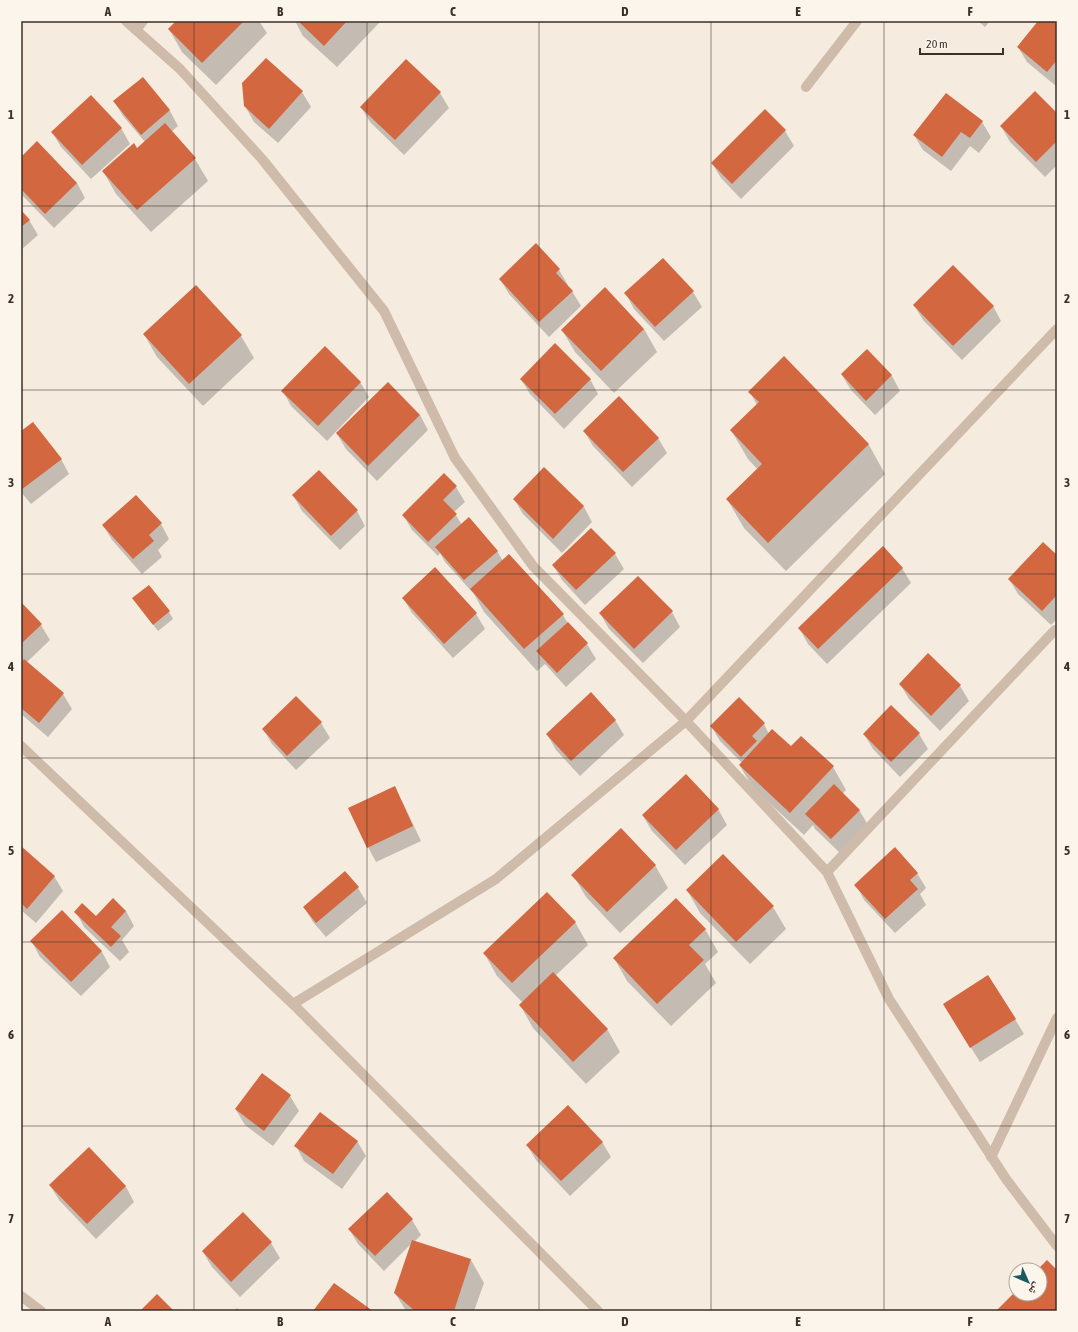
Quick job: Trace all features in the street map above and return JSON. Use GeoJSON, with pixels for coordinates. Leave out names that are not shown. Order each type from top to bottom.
{"type":"FeatureCollection","features":[{"type":"Feature","properties":{"kind":"street"},"geometry":{"type":"LineString","coordinates":[[126,21],[180,68],[262,159],[384,311],[456,458],[533,566],[686,721],[827,872],[889,999],[991,1157],[1057,1246]]}},
{"type":"Feature","properties":{"kind":"street"},"geometry":{"type":"LineString","coordinates":[[136,30],[143,21]]}},
{"type":"Feature","properties":{"kind":"street"},"geometry":{"type":"LineString","coordinates":[[806,87],[857,21]]}},
{"type":"Feature","properties":{"kind":"street"},"geometry":{"type":"LineString","coordinates":[[293,1004],[496,879],[686,721],[1057,329]]}},
{"type":"Feature","properties":{"kind":"street"},"geometry":{"type":"LineString","coordinates":[[827,872],[1055,630]]}},
{"type":"Feature","properties":{"kind":"street"},"geometry":{"type":"LineString","coordinates":[[21,746],[293,1004],[596,1310]]}},
{"type":"Feature","properties":{"kind":"street"},"geometry":{"type":"LineString","coordinates":[[991,1157],[1057,1018]]}},
{"type":"Feature","properties":{"kind":"street"},"geometry":{"type":"LineString","coordinates":[[21,1296],[41,1311]]}},
{"type":"Feature","properties":{"kind":"building"},"geometry":{"type":"Polygon","coordinates":[[[176,21],[244,21],[202,63],[168,29],[176,21]]]}},
{"type":"Feature","properties":{"kind":"building"},"geometry":{"type":"Polygon","coordinates":[[[298,21],[347,21],[324,46],[298,21]]]}},
{"type":"Feature","properties":{"kind":"building"},"geometry":{"type":"Polygon","coordinates":[[[1038,21],[1057,21],[1057,60],[1047,72],[1017,47],[1038,21]]]}},
{"type":"Feature","properties":{"kind":"building"},"geometry":{"type":"Polygon","coordinates":[[[266,58],[303,91],[269,129],[244,106],[242,83],[266,58]]]}},
{"type":"Feature","properties":{"kind":"building"},"geometry":{"type":"Polygon","coordinates":[[[406,59],[441,92],[395,140],[360,107],[406,59]]]}},
{"type":"Feature","properties":{"kind":"building"},"geometry":{"type":"Polygon","coordinates":[[[143,77],[170,110],[141,135],[113,101],[143,77]]]}},
{"type":"Feature","properties":{"kind":"building"},"geometry":{"type":"Polygon","coordinates":[[[1035,91],[1057,113],[1057,141],[1036,162],[1000,126],[1035,91]]]}},
{"type":"Feature","properties":{"kind":"building"},"geometry":{"type":"Polygon","coordinates":[[[946,93],[983,121],[970,138],[961,132],[942,157],[913,135],[946,93]]]}},
{"type":"Feature","properties":{"kind":"building"},"geometry":{"type":"Polygon","coordinates":[[[91,95],[122,128],[82,165],[51,132],[91,95]]]}},
{"type":"Feature","properties":{"kind":"building"},"geometry":{"type":"Polygon","coordinates":[[[765,109],[786,130],[732,184],[711,163],[765,109]]]}},
{"type":"Feature","properties":{"kind":"building"},"geometry":{"type":"Polygon","coordinates":[[[165,123],[196,158],[137,210],[102,171],[134,143],[137,148],[165,123]]]}},
{"type":"Feature","properties":{"kind":"building"},"geometry":{"type":"Polygon","coordinates":[[[37,141],[77,183],[45,214],[21,189],[21,157],[37,141]]]}},
{"type":"Feature","properties":{"kind":"building"},"geometry":{"type":"Polygon","coordinates":[[[21,210],[30,220],[21,227],[21,210]]]}},
{"type":"Feature","properties":{"kind":"building"},"geometry":{"type":"Polygon","coordinates":[[[536,243],[560,269],[556,273],[573,291],[539,322],[499,279],[536,243]]]}},
{"type":"Feature","properties":{"kind":"building"},"geometry":{"type":"Polygon","coordinates":[[[663,258],[694,291],[655,327],[624,293],[663,258]]]}},
{"type":"Feature","properties":{"kind":"building"},"geometry":{"type":"Polygon","coordinates":[[[953,265],[994,306],[953,346],[913,305],[953,265]]]}},
{"type":"Feature","properties":{"kind":"building"},"geometry":{"type":"Polygon","coordinates":[[[196,285],[242,335],[189,384],[143,334],[196,285]]]}},
{"type":"Feature","properties":{"kind":"building"},"geometry":{"type":"Polygon","coordinates":[[[605,287],[644,329],[601,371],[561,330],[605,287]]]}},
{"type":"Feature","properties":{"kind":"building"},"geometry":{"type":"Polygon","coordinates":[[[555,343],[591,379],[555,414],[520,379],[555,343]]]}},
{"type":"Feature","properties":{"kind":"building"},"geometry":{"type":"Polygon","coordinates":[[[325,346],[361,382],[318,426],[281,391],[325,346]]]}},
{"type":"Feature","properties":{"kind":"building"},"geometry":{"type":"Polygon","coordinates":[[[867,349],[892,375],[866,401],[841,374],[867,349]]]}},
{"type":"Feature","properties":{"kind":"building"},"geometry":{"type":"Polygon","coordinates":[[[784,356],[869,444],[768,543],[726,499],[762,464],[730,430],[759,402],[748,392],[784,356]]]}},
{"type":"Feature","properties":{"kind":"building"},"geometry":{"type":"Polygon","coordinates":[[[388,382],[420,415],[368,466],[336,433],[388,382]]]}},
{"type":"Feature","properties":{"kind":"building"},"geometry":{"type":"Polygon","coordinates":[[[619,396],[659,438],[623,472],[583,431],[619,396]]]}},
{"type":"Feature","properties":{"kind":"building"},"geometry":{"type":"Polygon","coordinates":[[[33,422],[62,459],[21,490],[21,431],[33,422]]]}},
{"type":"Feature","properties":{"kind":"building"},"geometry":{"type":"Polygon","coordinates":[[[544,467],[584,506],[553,539],[513,499],[544,467]]]}},
{"type":"Feature","properties":{"kind":"building"},"geometry":{"type":"Polygon","coordinates":[[[319,470],[358,510],[331,536],[292,495],[319,470]]]}},
{"type":"Feature","properties":{"kind":"building"},"geometry":{"type":"Polygon","coordinates":[[[444,473],[457,486],[443,500],[457,514],[428,542],[402,515],[444,473]]]}},
{"type":"Feature","properties":{"kind":"building"},"geometry":{"type":"Polygon","coordinates":[[[136,495],[162,523],[149,535],[154,541],[133,559],[102,525],[136,495]]]}},
{"type":"Feature","properties":{"kind":"building"},"geometry":{"type":"Polygon","coordinates":[[[469,517],[498,551],[464,580],[435,547],[469,517]]]}},
{"type":"Feature","properties":{"kind":"building"},"geometry":{"type":"Polygon","coordinates":[[[591,528],[616,553],[576,590],[552,565],[591,528]]]}},
{"type":"Feature","properties":{"kind":"building"},"geometry":{"type":"Polygon","coordinates":[[[1043,542],[1057,555],[1057,595],[1042,611],[1008,579],[1043,542]]]}},
{"type":"Feature","properties":{"kind":"building"},"geometry":{"type":"Polygon","coordinates":[[[883,546],[903,568],[818,649],[798,628],[883,546]]]}},
{"type":"Feature","properties":{"kind":"building"},"geometry":{"type":"Polygon","coordinates":[[[509,554],[564,614],[524,649],[470,589],[509,554]]]}},
{"type":"Feature","properties":{"kind":"building"},"geometry":{"type":"Polygon","coordinates":[[[435,567],[477,613],[444,644],[402,598],[435,567]]]}},
{"type":"Feature","properties":{"kind":"building"},"geometry":{"type":"Polygon","coordinates":[[[638,576],[673,611],[634,649],[599,613],[638,576]]]}},
{"type":"Feature","properties":{"kind":"building"},"geometry":{"type":"Polygon","coordinates":[[[149,585],[170,611],[153,625],[132,598],[149,585]]]}},
{"type":"Feature","properties":{"kind":"building"},"geometry":{"type":"Polygon","coordinates":[[[21,602],[42,624],[21,644],[21,602]]]}},
{"type":"Feature","properties":{"kind":"building"},"geometry":{"type":"Polygon","coordinates":[[[568,622],[588,643],[557,673],[536,651],[568,622]]]}},
{"type":"Feature","properties":{"kind":"building"},"geometry":{"type":"Polygon","coordinates":[[[928,653],[961,685],[931,716],[899,684],[928,653]]]}},
{"type":"Feature","properties":{"kind":"building"},"geometry":{"type":"Polygon","coordinates":[[[24,659],[64,693],[39,723],[21,708],[21,663],[24,659]]]}},
{"type":"Feature","properties":{"kind":"building"},"geometry":{"type":"Polygon","coordinates":[[[591,692],[616,720],[571,761],[546,734],[591,692]]]}},
{"type":"Feature","properties":{"kind":"building"},"geometry":{"type":"Polygon","coordinates":[[[296,696],[322,722],[287,756],[262,729],[296,696]]]}},
{"type":"Feature","properties":{"kind":"building"},"geometry":{"type":"Polygon","coordinates":[[[739,697],[765,723],[752,736],[757,741],[741,757],[710,726],[739,697]]]}},
{"type":"Feature","properties":{"kind":"building"},"geometry":{"type":"Polygon","coordinates":[[[891,705],[920,733],[891,762],[863,734],[891,705]]]}},
{"type":"Feature","properties":{"kind":"building"},"geometry":{"type":"Polygon","coordinates":[[[772,729],[791,746],[801,736],[834,766],[790,813],[739,765],[772,729]]]}},
{"type":"Feature","properties":{"kind":"building"},"geometry":{"type":"Polygon","coordinates":[[[686,774],[719,809],[676,850],[642,815],[686,774]]]}},
{"type":"Feature","properties":{"kind":"building"},"geometry":{"type":"Polygon","coordinates":[[[834,784],[860,810],[831,839],[805,814],[834,784]]]}},
{"type":"Feature","properties":{"kind":"building"},"geometry":{"type":"Polygon","coordinates":[[[395,786],[413,826],[367,848],[348,808],[395,786]]]}},
{"type":"Feature","properties":{"kind":"building"},"geometry":{"type":"Polygon","coordinates":[[[621,828],[656,865],[607,912],[571,875],[621,828]]]}},
{"type":"Feature","properties":{"kind":"building"},"geometry":{"type":"Polygon","coordinates":[[[21,846],[55,876],[27,909],[21,903],[21,846]]]}},
{"type":"Feature","properties":{"kind":"building"},"geometry":{"type":"Polygon","coordinates":[[[895,847],[918,873],[910,880],[918,889],[885,919],[854,885],[895,847]]]}},
{"type":"Feature","properties":{"kind":"building"},"geometry":{"type":"Polygon","coordinates":[[[723,854],[774,906],[736,942],[686,890],[723,854]]]}},
{"type":"Feature","properties":{"kind":"building"},"geometry":{"type":"Polygon","coordinates":[[[345,871],[359,887],[316,923],[303,907],[345,871]]]}},
{"type":"Feature","properties":{"kind":"building"},"geometry":{"type":"Polygon","coordinates":[[[547,892],[576,922],[512,983],[483,953],[547,892]]]}},
{"type":"Feature","properties":{"kind":"building"},"geometry":{"type":"Polygon","coordinates":[[[113,898],[126,911],[111,927],[121,936],[111,947],[74,912],[82,903],[96,916],[113,898]]]}},
{"type":"Feature","properties":{"kind":"building"},"geometry":{"type":"Polygon","coordinates":[[[676,898],[706,929],[689,945],[704,960],[657,1004],[613,958],[676,898]]]}},
{"type":"Feature","properties":{"kind":"building"},"geometry":{"type":"Polygon","coordinates":[[[62,910],[102,951],[71,982],[30,941],[62,910]]]}},
{"type":"Feature","properties":{"kind":"building"},"geometry":{"type":"Polygon","coordinates":[[[553,972],[608,1029],[573,1062],[519,1005],[553,972]]]}},
{"type":"Feature","properties":{"kind":"building"},"geometry":{"type":"Polygon","coordinates":[[[988,975],[1016,1019],[970,1048],[943,1004],[988,975]]]}},
{"type":"Feature","properties":{"kind":"building"},"geometry":{"type":"Polygon","coordinates":[[[262,1073],[291,1095],[264,1131],[235,1109],[262,1073]]]}},
{"type":"Feature","properties":{"kind":"building"},"geometry":{"type":"Polygon","coordinates":[[[568,1105],[603,1142],[561,1181],[526,1145],[568,1105]]]}},
{"type":"Feature","properties":{"kind":"building"},"geometry":{"type":"Polygon","coordinates":[[[320,1112],[358,1141],[333,1174],[294,1146],[320,1112]]]}},
{"type":"Feature","properties":{"kind":"building"},"geometry":{"type":"Polygon","coordinates":[[[89,1147],[126,1186],[87,1224],[49,1185],[89,1147]]]}},
{"type":"Feature","properties":{"kind":"building"},"geometry":{"type":"Polygon","coordinates":[[[387,1192],[413,1219],[375,1256],[348,1229],[387,1192]]]}},
{"type":"Feature","properties":{"kind":"building"},"geometry":{"type":"Polygon","coordinates":[[[243,1212],[272,1242],[231,1282],[202,1251],[243,1212]]]}},
{"type":"Feature","properties":{"kind":"building"},"geometry":{"type":"Polygon","coordinates":[[[412,1240],[471,1259],[454,1311],[415,1311],[394,1293],[412,1240]]]}},
{"type":"Feature","properties":{"kind":"building"},"geometry":{"type":"Polygon","coordinates":[[[1047,1260],[1057,1270],[1057,1311],[996,1311],[1008,1299],[1008,1302],[1048,1302],[1048,1262],[1045,1262],[1047,1260]]]}},
{"type":"Feature","properties":{"kind":"building"},"geometry":{"type":"Polygon","coordinates":[[[334,1283],[373,1311],[313,1311],[334,1283]]]}},
{"type":"Feature","properties":{"kind":"building"},"geometry":{"type":"Polygon","coordinates":[[[157,1294],[174,1311],[140,1311],[157,1294]]]}}]}
